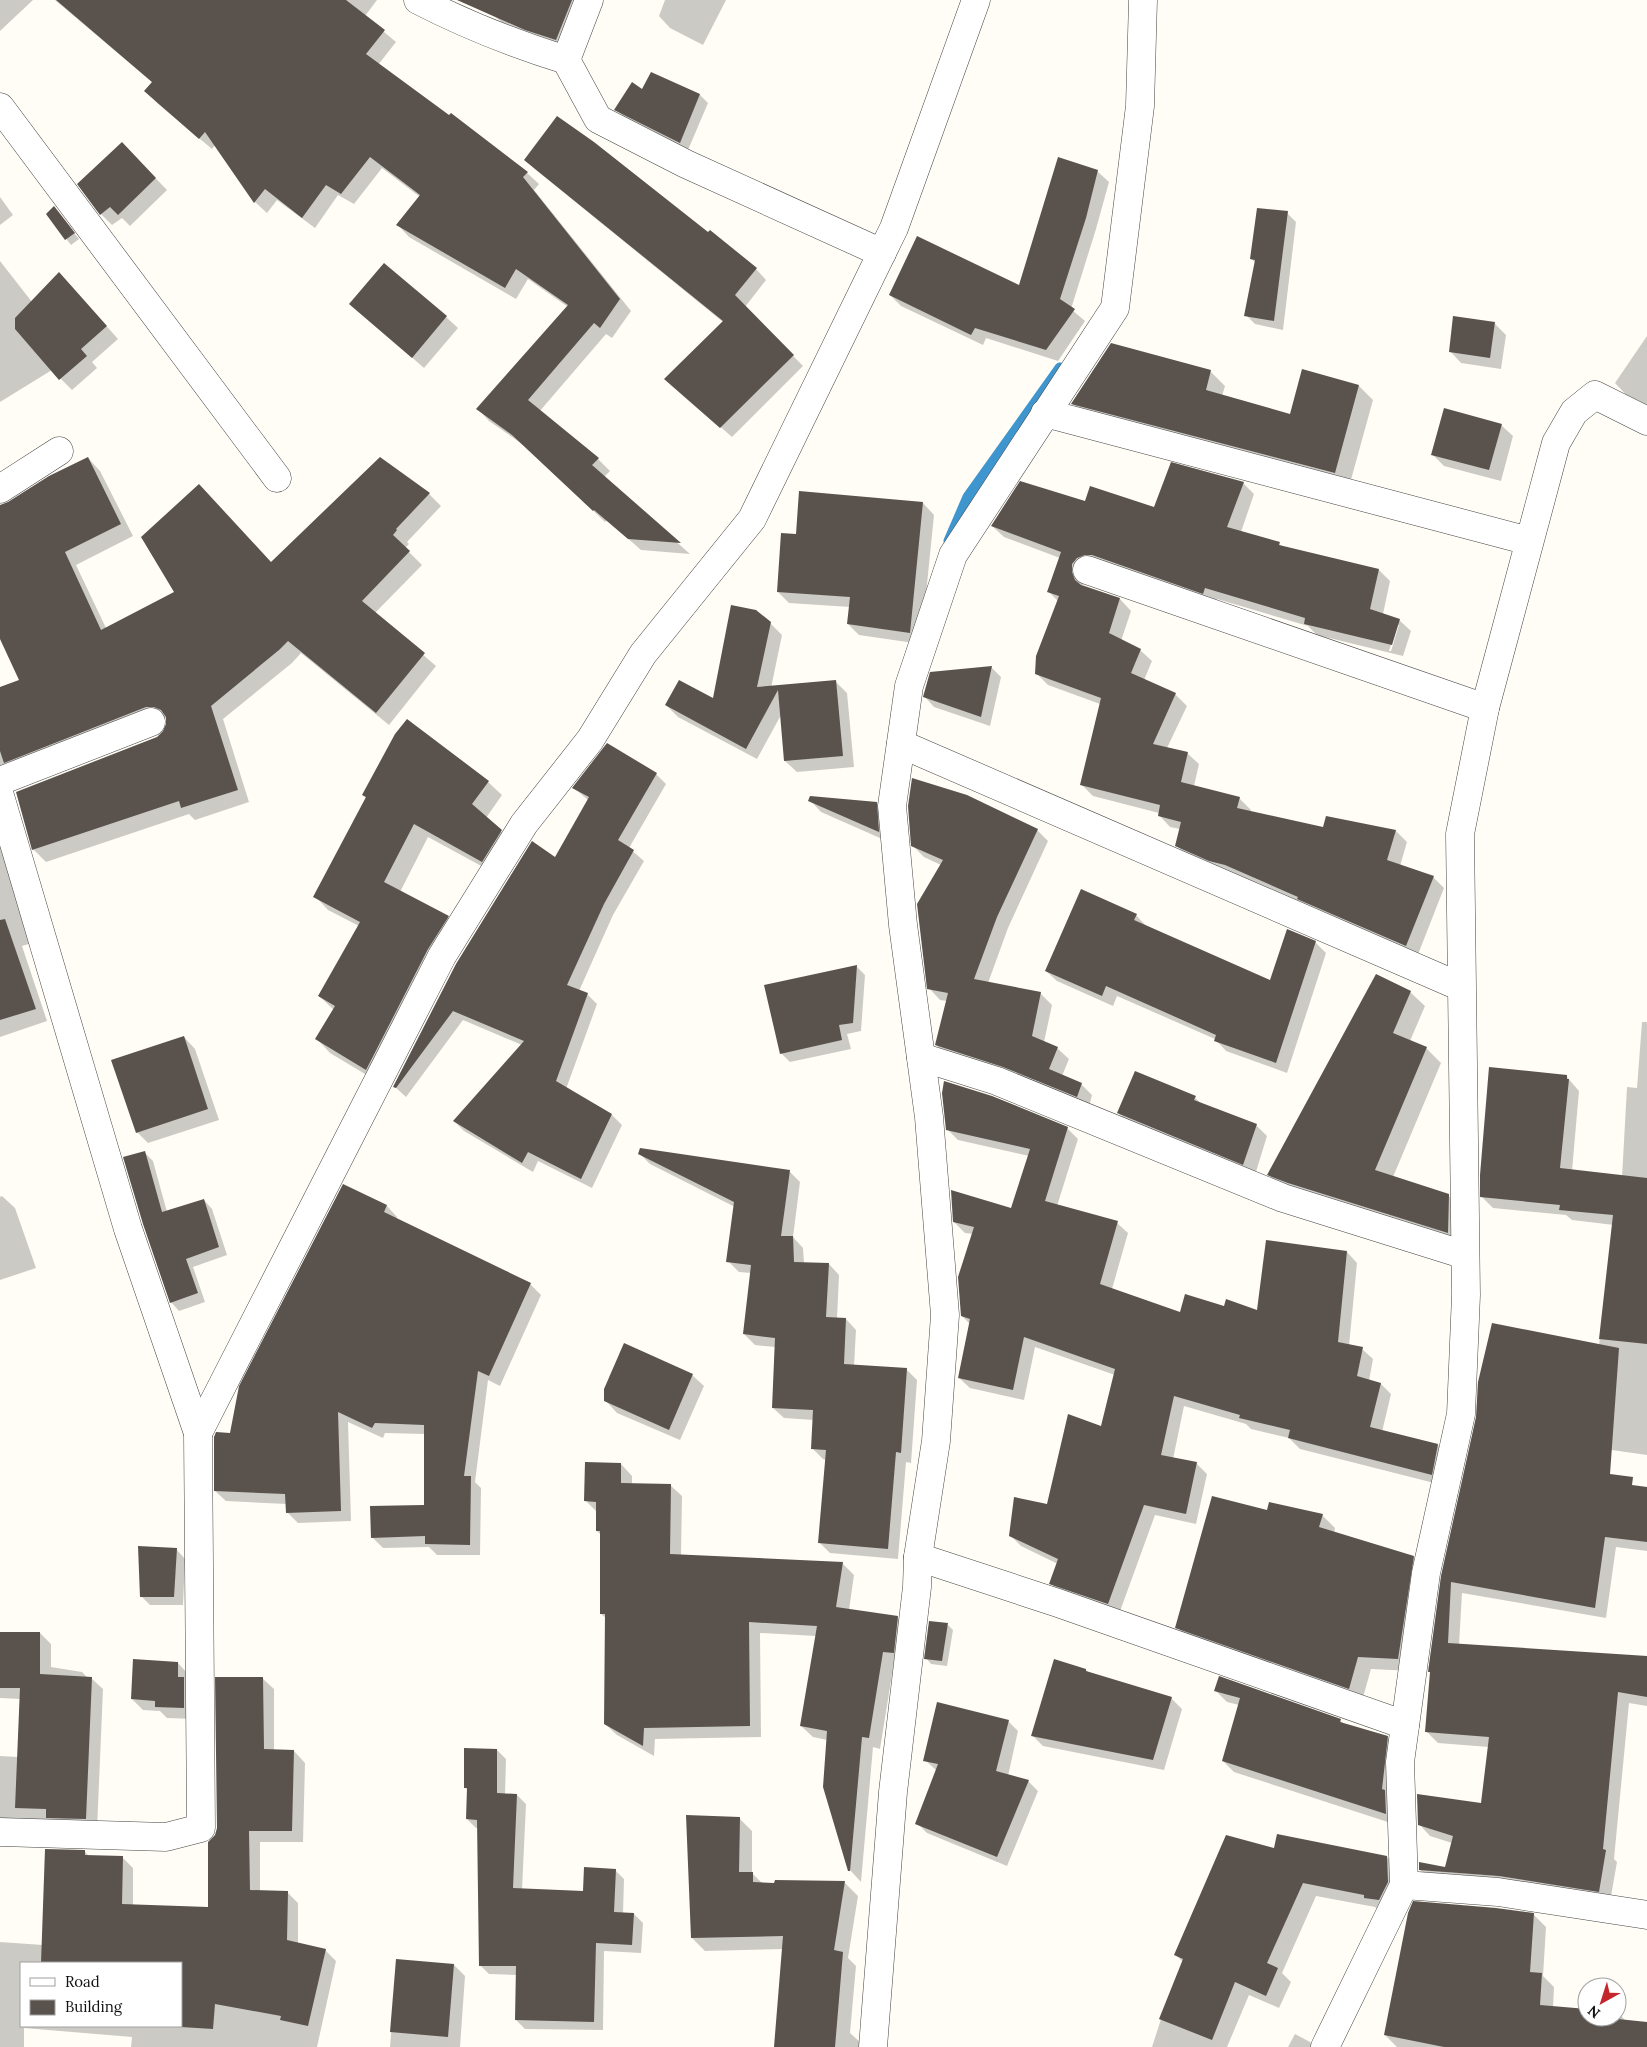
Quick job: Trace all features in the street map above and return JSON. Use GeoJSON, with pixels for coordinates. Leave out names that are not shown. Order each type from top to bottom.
{"type":"FeatureCollection","features":[{"type":"Feature","properties":{"kind":"street"},"geometry":{"type":"LineString","coordinates":[[418,0],[524,47],[566,60],[598,119],[686,164],[882,253]]}},
{"type":"Feature","properties":{"kind":"street"},"geometry":{"type":"LineString","coordinates":[[566,60],[589,0]]}},
{"type":"Feature","properties":{"kind":"street"},"geometry":{"type":"LineString","coordinates":[[198,1433],[442,956],[524,824],[590,740],[643,654],[752,519],[894,228],[976,0]]}},
{"type":"Feature","properties":{"kind":"street"},"geometry":{"type":"LineString","coordinates":[[873,2047],[893,1792],[918,1557],[936,1441],[945,1315],[929,1117],[903,925],[892,806],[909,686],[953,555],[1114,308],[1140,106],[1143,0]]}},
{"type":"Feature","properties":{"kind":"street"},"geometry":{"type":"LineString","coordinates":[[0,107],[277,478]]}},
{"type":"Feature","properties":{"kind":"street"},"geometry":{"type":"LineString","coordinates":[[1325,2047],[1404,1885],[1400,1762],[1426,1572],[1461,1414],[1466,1255],[1460,834],[1485,708],[1556,443],[1574,412],[1595,395],[1647,421]]}},
{"type":"Feature","properties":{"kind":"street"},"geometry":{"type":"LineString","coordinates":[[1045,413],[1529,541]]}},
{"type":"Feature","properties":{"kind":"street"},"geometry":{"type":"LineString","coordinates":[[0,489],[59,451]]}},
{"type":"Feature","properties":{"kind":"street"},"geometry":{"type":"LineString","coordinates":[[1088,570],[1485,708]]}},
{"type":"Feature","properties":{"kind":"street"},"geometry":{"type":"LineString","coordinates":[[0,781],[151,722]]}},
{"type":"Feature","properties":{"kind":"street"},"geometry":{"type":"LineString","coordinates":[[901,744],[1461,987]]}},
{"type":"Feature","properties":{"kind":"street"},"geometry":{"type":"LineString","coordinates":[[0,796],[128,1229],[198,1433],[201,1828],[166,1837],[0,1832]]}},
{"type":"Feature","properties":{"kind":"street"},"geometry":{"type":"LineString","coordinates":[[921,1057],[997,1081],[1283,1198],[1466,1255]]}},
{"type":"Feature","properties":{"kind":"street"},"geometry":{"type":"LineString","coordinates":[[918,1557],[1058,1603],[1405,1725]]}},
{"type":"Feature","properties":{"kind":"street"},"geometry":{"type":"LineString","coordinates":[[1404,1885],[1498,1892],[1647,1914]]}},
{"type":"Feature","properties":{"kind":"building"},"geometry":{"type":"Polygon","coordinates":[[[56,0],[346,0],[385,30],[366,54],[449,115],[451,113],[528,172],[523,177],[620,299],[600,328],[594,323],[528,400],[599,458],[592,465],[681,543],[628,539],[593,511],[512,435],[476,409],[568,305],[516,269],[505,288],[396,225],[420,195],[370,157],[341,194],[326,185],[302,218],[265,189],[254,203],[205,132],[199,139],[144,91],[152,82],[56,0]]]}},
{"type":"Feature","properties":{"kind":"building"},"geometry":{"type":"Polygon","coordinates":[[[457,0],[572,0],[556,40],[525,30],[457,0]]]}},
{"type":"Feature","properties":{"kind":"building"},"geometry":{"type":"Polygon","coordinates":[[[651,72],[700,94],[680,143],[614,110],[632,82],[642,89],[651,72]]]}},
{"type":"Feature","properties":{"kind":"building"},"geometry":{"type":"Polygon","coordinates":[[[557,116],[594,142],[708,232],[710,230],[757,268],[735,295],[794,355],[720,428],[664,379],[723,321],[524,160],[557,116]]]}},
{"type":"Feature","properties":{"kind":"building"},"geometry":{"type":"Polygon","coordinates":[[[122,142],[156,178],[118,215],[110,207],[100,215],[77,184],[122,142]]]}},
{"type":"Feature","properties":{"kind":"building"},"geometry":{"type":"Polygon","coordinates":[[[1058,157],[1098,170],[1086,218],[1060,299],[1075,309],[1046,350],[975,328],[971,335],[889,295],[917,236],[1019,285],[1058,157]]]}},
{"type":"Feature","properties":{"kind":"building"},"geometry":{"type":"Polygon","coordinates":[[[54,206],[75,233],[65,240],[46,214],[54,206]]]}},
{"type":"Feature","properties":{"kind":"building"},"geometry":{"type":"Polygon","coordinates":[[[1257,208],[1288,211],[1274,321],[1244,316],[1255,260],[1250,259],[1257,208]]]}},
{"type":"Feature","properties":{"kind":"building"},"geometry":{"type":"Polygon","coordinates":[[[384,263],[447,316],[412,358],[349,304],[384,263]]]}},
{"type":"Feature","properties":{"kind":"building"},"geometry":{"type":"Polygon","coordinates":[[[59,272],[107,326],[81,349],[87,356],[59,380],[15,329],[15,318],[59,272]]]}},
{"type":"Feature","properties":{"kind":"building"},"geometry":{"type":"Polygon","coordinates":[[[1453,316],[1495,322],[1490,358],[1449,352],[1453,316]]]}},
{"type":"Feature","properties":{"kind":"building"},"geometry":{"type":"Polygon","coordinates":[[[1111,343],[1211,370],[1206,390],[1290,414],[1302,369],[1359,385],[1335,473],[1071,404],[1111,343]]]}},
{"type":"Feature","properties":{"kind":"building"},"geometry":{"type":"Polygon","coordinates":[[[1444,408],[1502,424],[1489,470],[1431,455],[1444,408]]]}},
{"type":"Feature","properties":{"kind":"building"},"geometry":{"type":"Polygon","coordinates":[[[88,457],[121,524],[65,552],[101,630],[174,592],[141,537],[199,484],[271,562],[380,457],[430,493],[396,529],[393,535],[410,551],[362,601],[425,653],[376,713],[288,641],[211,706],[238,790],[181,808],[179,801],[32,850],[16,792],[157,737],[163,731],[166,724],[166,717],[161,710],[154,707],[146,707],[4,763],[0,751],[0,687],[19,680],[0,639],[0,505],[49,476],[88,457]]]}},
{"type":"Feature","properties":{"kind":"building"},"geometry":{"type":"Polygon","coordinates":[[[1171,462],[1244,482],[1227,527],[1280,542],[1279,545],[1379,569],[1370,609],[1400,619],[1392,645],[1304,624],[1305,618],[1205,588],[1203,594],[1092,555],[1077,558],[1072,564],[1075,580],[1081,585],[1120,598],[1109,633],[1141,649],[1131,673],[1176,693],[1153,744],[1188,752],[1181,782],[1240,797],[1237,808],[1323,827],[1326,816],[1396,830],[1387,860],[1434,876],[1406,946],[1297,899],[1298,897],[1225,865],[1209,861],[1175,846],[1181,822],[1158,816],[1160,805],[1080,785],[1101,698],[1035,674],[1036,656],[1059,596],[1047,592],[1061,552],[991,526],[1020,481],[1085,501],[1090,486],[1154,507],[1171,462]]]}},
{"type":"Feature","properties":{"kind":"building"},"geometry":{"type":"Polygon","coordinates":[[[799,491],[923,502],[910,633],[847,624],[850,597],[777,592],[781,533],[796,534],[799,491]]]}},
{"type":"Feature","properties":{"kind":"building"},"geometry":{"type":"Polygon","coordinates":[[[731,605],[756,610],[771,622],[757,687],[836,680],[843,756],[784,761],[778,690],[746,749],[665,705],[679,680],[713,698],[731,605]]]}},
{"type":"Feature","properties":{"kind":"building"},"geometry":{"type":"Polygon","coordinates":[[[992,666],[981,717],[923,697],[930,672],[992,666]]]}},
{"type":"Feature","properties":{"kind":"building"},"geometry":{"type":"Polygon","coordinates":[[[407,719],[489,781],[472,804],[502,830],[482,862],[414,824],[384,882],[449,916],[428,949],[366,1070],[315,1039],[335,1006],[318,996],[360,922],[313,897],[366,797],[362,795],[395,734],[407,719]]]}},
{"type":"Feature","properties":{"kind":"building"},"geometry":{"type":"Polygon","coordinates":[[[607,743],[657,773],[618,840],[634,850],[604,904],[567,985],[588,993],[556,1081],[612,1114],[581,1179],[528,1152],[522,1163],[453,1121],[524,1041],[453,1011],[396,1088],[393,1087],[456,964],[532,841],[555,857],[589,797],[572,788],[607,743]]]}},
{"type":"Feature","properties":{"kind":"building"},"geometry":{"type":"Polygon","coordinates":[[[912,778],[967,795],[1038,829],[997,917],[974,979],[1041,992],[1032,1036],[1058,1047],[1049,1069],[1082,1083],[1077,1097],[1003,1067],[935,1045],[948,993],[927,989],[917,904],[943,860],[911,846],[908,806],[912,778]]]}},
{"type":"Feature","properties":{"kind":"building"},"geometry":{"type":"Polygon","coordinates":[[[810,796],[877,802],[879,832],[808,801],[810,796]]]}},
{"type":"Feature","properties":{"kind":"building"},"geometry":{"type":"Polygon","coordinates":[[[1081,889],[1137,914],[1134,920],[1270,980],[1287,929],[1316,941],[1276,1063],[1214,1041],[1216,1035],[1106,986],[1102,996],[1045,971],[1081,889]]]}},
{"type":"Feature","properties":{"kind":"building"},"geometry":{"type":"Polygon","coordinates":[[[5,919],[36,1009],[0,1020],[0,920],[5,919]]]}},
{"type":"Feature","properties":{"kind":"building"},"geometry":{"type":"Polygon","coordinates":[[[857,965],[853,1023],[839,1025],[842,1040],[780,1054],[764,985],[857,965]]]}},
{"type":"Feature","properties":{"kind":"building"},"geometry":{"type":"Polygon","coordinates":[[[1376,974],[1411,991],[1393,1033],[1427,1047],[1375,1170],[1449,1194],[1448,1233],[1267,1175],[1376,974]]]}},
{"type":"Feature","properties":{"kind":"building"},"geometry":{"type":"Polygon","coordinates":[[[184,1036],[208,1109],[136,1133],[111,1060],[184,1036]]]}},
{"type":"Feature","properties":{"kind":"building"},"geometry":{"type":"Polygon","coordinates":[[[1489,1067],[1567,1075],[1567,1079],[1569,1079],[1560,1168],[1647,1178],[1647,1344],[1599,1339],[1613,1215],[1559,1210],[1560,1205],[1480,1197],[1480,1175],[1489,1067]]]}},
{"type":"Feature","properties":{"kind":"building"},"geometry":{"type":"Polygon","coordinates":[[[1135,1071],[1196,1096],[1194,1100],[1257,1124],[1243,1165],[1117,1113],[1135,1071]]]}},
{"type":"Feature","properties":{"kind":"building"},"geometry":{"type":"Polygon","coordinates":[[[944,1081],[992,1096],[1068,1127],[1045,1201],[1118,1221],[1100,1284],[1180,1312],[1185,1294],[1224,1306],[1226,1299],[1257,1310],[1266,1240],[1347,1251],[1338,1342],[1363,1347],[1357,1376],[1381,1383],[1370,1427],[1438,1444],[1432,1475],[1288,1438],[1290,1430],[1239,1418],[1240,1415],[1174,1396],[1161,1455],[1197,1462],[1186,1514],[1144,1505],[1108,1604],[1049,1584],[1058,1559],[1009,1536],[1014,1497],[1047,1504],[1068,1414],[1101,1426],[1115,1369],[1024,1337],[1013,1390],[958,1378],[970,1319],[961,1316],[958,1277],[974,1227],[953,1222],[951,1190],[1011,1208],[1030,1149],[946,1130],[942,1093],[944,1081]]]}},
{"type":"Feature","properties":{"kind":"building"},"geometry":{"type":"Polygon","coordinates":[[[640,1148],[790,1170],[781,1236],[793,1236],[794,1262],[829,1263],[826,1317],[846,1318],[844,1364],[907,1368],[901,1453],[896,1452],[888,1549],[818,1543],[826,1450],[811,1449],[813,1410],[772,1408],[775,1338],[743,1334],[751,1265],[726,1262],[734,1202],[638,1154],[640,1148]]]}},
{"type":"Feature","properties":{"kind":"building"},"geometry":{"type":"Polygon","coordinates":[[[145,1151],[162,1212],[204,1199],[219,1247],[186,1259],[198,1293],[170,1303],[123,1157],[145,1151]]]}},
{"type":"Feature","properties":{"kind":"building"},"geometry":{"type":"Polygon","coordinates":[[[343,1184],[387,1205],[384,1212],[531,1283],[489,1376],[478,1371],[464,1476],[471,1476],[470,1545],[425,1544],[425,1536],[371,1538],[370,1506],[424,1505],[424,1425],[375,1423],[372,1428],[338,1412],[341,1511],[286,1513],[285,1494],[214,1491],[214,1437],[216,1432],[230,1433],[239,1386],[343,1184]]]}},
{"type":"Feature","properties":{"kind":"building"},"geometry":{"type":"Polygon","coordinates":[[[1492,1323],[1619,1348],[1610,1474],[1633,1477],[1632,1485],[1647,1487],[1647,1542],[1605,1537],[1595,1608],[1451,1582],[1448,1643],[1647,1656],[1647,1697],[1618,1692],[1603,1849],[1606,1850],[1599,1892],[1499,1876],[1419,1870],[1419,1862],[1445,1867],[1453,1836],[1418,1825],[1417,1794],[1481,1803],[1489,1737],[1425,1732],[1430,1672],[1428,1672],[1441,1576],[1476,1417],[1478,1382],[1492,1323]]]}},
{"type":"Feature","properties":{"kind":"building"},"geometry":{"type":"Polygon","coordinates":[[[624,1343],[693,1374],[669,1430],[604,1401],[604,1389],[624,1343]]]}},
{"type":"Feature","properties":{"kind":"building"},"geometry":{"type":"Polygon","coordinates":[[[585,1462],[621,1463],[621,1483],[671,1484],[670,1554],[843,1562],[836,1607],[898,1616],[894,1653],[883,1652],[869,1738],[862,1737],[850,1871],[848,1871],[823,1787],[827,1731],[800,1726],[817,1626],[749,1622],[750,1726],[644,1728],[643,1746],[604,1724],[605,1614],[600,1614],[600,1531],[596,1531],[596,1502],[584,1501],[585,1462]]]}},
{"type":"Feature","properties":{"kind":"building"},"geometry":{"type":"Polygon","coordinates":[[[1212,1496],[1267,1510],[1269,1502],[1323,1514],[1319,1527],[1414,1556],[1398,1659],[1358,1657],[1349,1689],[1175,1628],[1212,1496]]]}},
{"type":"Feature","properties":{"kind":"building"},"geometry":{"type":"Polygon","coordinates":[[[138,1546],[177,1548],[174,1597],[140,1597],[138,1546]]]}},
{"type":"Feature","properties":{"kind":"building"},"geometry":{"type":"Polygon","coordinates":[[[929,1621],[948,1623],[942,1661],[924,1659],[929,1621]]]}},
{"type":"Feature","properties":{"kind":"building"},"geometry":{"type":"Polygon","coordinates":[[[0,1632],[40,1632],[40,1674],[92,1677],[86,1819],[46,1818],[46,1809],[15,1808],[20,1688],[0,1688],[0,1632]]]}},
{"type":"Feature","properties":{"kind":"building"},"geometry":{"type":"Polygon","coordinates":[[[133,1659],[178,1662],[178,1677],[184,1677],[184,1708],[155,1707],[155,1701],[131,1699],[133,1659]]]}},
{"type":"Feature","properties":{"kind":"building"},"geometry":{"type":"Polygon","coordinates":[[[1054,1659],[1086,1669],[1086,1671],[1172,1697],[1153,1760],[1031,1736],[1054,1659]]]}},
{"type":"Feature","properties":{"kind":"building"},"geometry":{"type":"Polygon","coordinates":[[[1219,1676],[1341,1719],[1340,1722],[1388,1736],[1382,1789],[1385,1790],[1386,1814],[1222,1761],[1240,1698],[1214,1691],[1219,1676]]]}},
{"type":"Feature","properties":{"kind":"building"},"geometry":{"type":"Polygon","coordinates":[[[215,1677],[263,1677],[264,1749],[294,1750],[292,1831],[249,1831],[250,1890],[288,1891],[287,1940],[326,1949],[308,2026],[280,2020],[281,2016],[215,2004],[213,2029],[181,2027],[182,1962],[41,1962],[45,1849],[85,1850],[85,1855],[123,1856],[122,1904],[208,1907],[208,1842],[215,1835],[217,1828],[215,1677]]]}},
{"type":"Feature","properties":{"kind":"building"},"geometry":{"type":"Polygon","coordinates":[[[937,1702],[1009,1720],[996,1771],[1029,1780],[997,1857],[915,1824],[938,1764],[923,1761],[937,1702]]]}},
{"type":"Feature","properties":{"kind":"building"},"geometry":{"type":"Polygon","coordinates":[[[464,1748],[497,1749],[497,1793],[517,1794],[513,1888],[583,1891],[584,1867],[616,1869],[614,1912],[634,1913],[632,1945],[596,1943],[594,2022],[515,2020],[516,1966],[479,1966],[477,1820],[466,1819],[467,1788],[464,1788],[464,1748]]]}},
{"type":"Feature","properties":{"kind":"building"},"geometry":{"type":"Polygon","coordinates":[[[686,1815],[740,1817],[739,1872],[753,1872],[753,1882],[774,1883],[775,1880],[845,1881],[834,1950],[843,1952],[835,2047],[774,2047],[783,1936],[691,1938],[686,1815]]]}},
{"type":"Feature","properties":{"kind":"building"},"geometry":{"type":"Polygon","coordinates":[[[1277,1834],[1387,1856],[1388,1882],[1379,1900],[1364,1898],[1364,1895],[1303,1883],[1267,1963],[1278,1968],[1266,1996],[1235,1982],[1212,2040],[1159,2019],[1183,1959],[1174,1955],[1226,1835],[1274,1848],[1277,1834]]]}},
{"type":"Feature","properties":{"kind":"building"},"geometry":{"type":"Polygon","coordinates":[[[1413,1901],[1534,1913],[1530,1972],[1542,1973],[1540,2005],[1577,2008],[1577,2027],[1627,2027],[1627,2020],[1647,2022],[1647,2047],[1444,2047],[1384,2035],[1408,1913],[1413,1901]]]}},
{"type":"Feature","properties":{"kind":"building"},"geometry":{"type":"Polygon","coordinates":[[[396,1959],[454,1964],[448,2037],[390,2032],[396,1959]]]}},
{"type":"Feature","properties":{"kind":"waterway"},"geometry":{"type":"LineString","coordinates":[[949,541],[968,497],[1060,368]]}}]}
